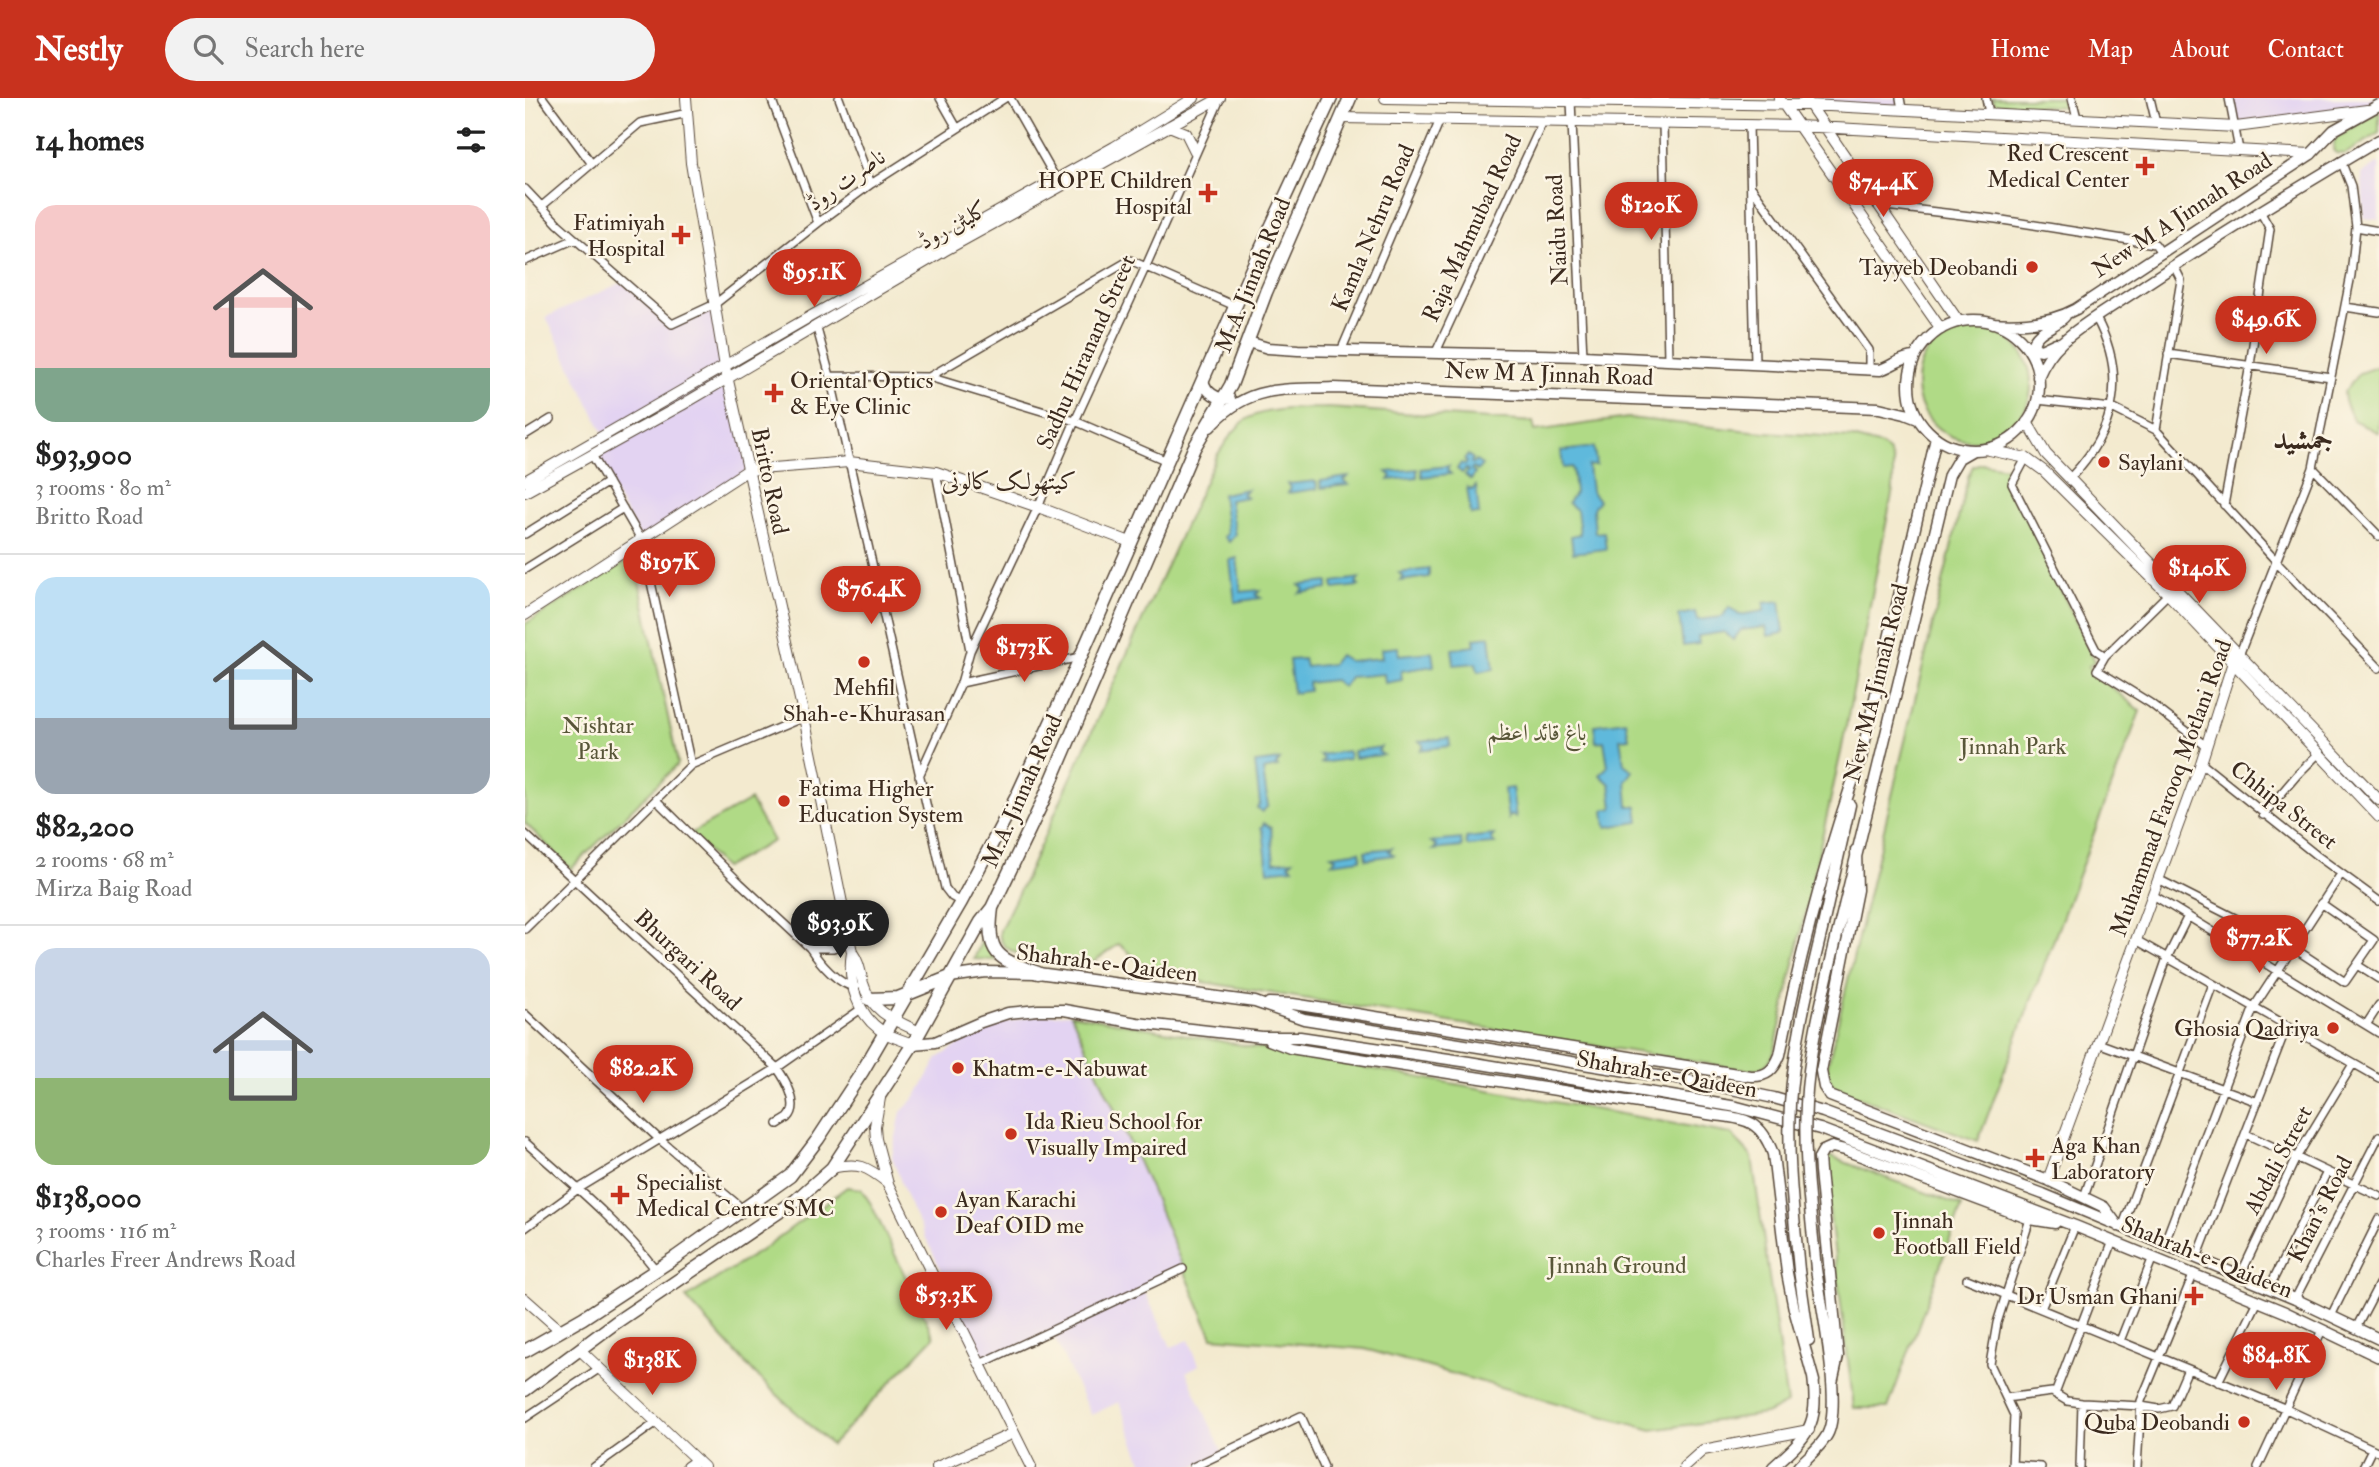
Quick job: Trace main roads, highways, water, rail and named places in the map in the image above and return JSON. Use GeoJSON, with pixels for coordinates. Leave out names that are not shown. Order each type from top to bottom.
{"type":"FeatureCollection","features":[{"type":"Feature","properties":{"kind":"highway"},"geometry":{"type":"LineString","coordinates":[[1321,119],[1325,98]]}},
{"type":"Feature","properties":{"kind":"highway","name":"M.A. Jinnah Road"},"geometry":{"type":"LineString","coordinates":[[525,1351],[656,1270],[769,1193],[801,1164],[885,1033],[961,902],[1017,796],[1235,306],[1331,98]]}},
{"type":"Feature","properties":{"kind":"highway","name":"M.A. Jinnah Road"},"geometry":{"type":"LineString","coordinates":[[525,1390],[656,1295],[796,1201],[832,1168],[913,1044],[981,922],[992,908],[1042,803],[1217,396],[1248,342],[1266,292],[1350,98]]}},
{"type":"Feature","properties":{"kind":"highway"},"geometry":{"type":"LineString","coordinates":[[992,908],[990,935],[994,949],[1002,958],[1038,973]]}},
{"type":"Feature","properties":{"kind":"highway"},"geometry":{"type":"LineString","coordinates":[[865,1004],[906,996],[950,977]]}},
{"type":"Feature","properties":{"kind":"main road","name":"New M A Jinnah Road"},"geometry":{"type":"LineString","coordinates":[[1992,323],[2020,324],[2067,314],[2163,254],[2311,154],[2334,130],[2379,105]]}},
{"type":"Feature","properties":{"kind":"main road","name":"New M A Jinnah Road"},"geometry":{"type":"LineString","coordinates":[[2038,377],[2047,359],[2065,340],[2173,266],[2379,140]]}},
{"type":"Feature","properties":{"kind":"main road"},"geometry":{"type":"LineString","coordinates":[[2065,340],[2041,350],[2033,344],[2038,334],[2060,322],[2067,314]]}},
{"type":"Feature","properties":{"kind":"main road"},"geometry":{"type":"LineString","coordinates":[[1976,320],[1992,323],[2004,327],[2023,343],[2038,377],[2037,400],[2027,422],[2009,440],[1985,449],[1973,450],[1947,444],[1936,438],[1918,419],[1908,389],[1909,372],[1926,341],[1941,329],[1959,322],[1976,320]]}},
{"type":"Feature","properties":{"kind":"main road","name":"New M A Jinnah Road"},"geometry":{"type":"LineString","coordinates":[[1248,342],[1278,349],[1583,356],[1869,370],[1880,370],[1905,357],[1915,357]]}},
{"type":"Feature","properties":{"kind":"main road"},"geometry":{"type":"LineString","coordinates":[[1203,380],[1217,396],[1247,397]]}},
{"type":"Feature","properties":{"kind":"main road","name":"New M A Jinnah Road"},"geometry":{"type":"LineString","coordinates":[[1197,443],[1222,414],[1247,397],[1266,391],[1306,389],[1425,390],[1879,408],[1918,419]]}},
{"type":"Feature","properties":{"kind":"main road"},"geometry":{"type":"LineString","coordinates":[[1773,1467],[1802,1441],[1813,1417],[1814,1381],[1799,1270],[1789,1162],[1790,1106],[1798,1033],[1936,438]]}},
{"type":"Feature","properties":{"kind":"main road","name":"New MA Jinnah Road"},"geometry":{"type":"LineString","coordinates":[[1832,1383],[1816,1269],[1806,1160],[1806,1103],[1816,1028],[1856,850],[1949,475],[1959,458],[1973,450]]}},
{"type":"Feature","properties":{"kind":"main road"},"geometry":{"type":"LineString","coordinates":[[1255,1002],[1293,1004],[1750,1076],[1767,1074],[1776,1067],[1780,1055],[1809,923],[1834,835],[1861,758]]}},
{"type":"Feature","properties":{"kind":"main road"},"geometry":{"type":"LineString","coordinates":[[1856,850],[1857,890],[1821,1071],[1824,1087],[1830,1096],[2048,1180],[2104,1207],[2120,1227]]}},
{"type":"Feature","properties":{"kind":"main road","name":"Shahrah-e-Qaideen"},"geometry":{"type":"LineString","coordinates":[[950,977],[985,972],[1038,973],[1255,1002],[1304,1019],[1708,1084],[1774,1098],[1823,1112],[2043,1194],[2295,1299],[2379,1338]]}},
{"type":"Feature","properties":{"kind":"main road","name":"Shahrah-e-Qaideen"},"geometry":{"type":"LineString","coordinates":[[913,1044],[935,1042],[994,1016],[1038,1010],[1064,1010],[1137,1023],[1262,1037],[1300,1037],[1469,1062],[1769,1114],[1848,1139],[2194,1273],[2379,1357]]}},
{"type":"Feature","properties":{"kind":"main road"},"geometry":{"type":"LineString","coordinates":[[1300,1037],[1304,1019]]}},
{"type":"Feature","properties":{"kind":"main road"},"geometry":{"type":"LineString","coordinates":[[1262,1037],[1290,1048],[1703,1113],[1748,1121],[1759,1127],[1773,1154],[1791,1297],[1814,1381]]}},
{"type":"Feature","properties":{"kind":"main road"},"geometry":{"type":"LineString","coordinates":[[1798,1467],[1828,1433],[1833,1412],[1832,1383],[1838,1356],[1819,1171],[1819,1158],[1823,1151],[1832,1147],[1845,1150],[2030,1219],[2075,1226]]}},
{"type":"Feature","properties":{"kind":"water"},"geometry":{"type":"Polygon","coordinates":[[[1594,447],[1596,465],[1588,466],[1591,491],[1599,500],[1593,508],[1595,533],[1604,532],[1606,549],[1573,553],[1571,536],[1580,534],[1577,510],[1568,503],[1575,492],[1572,467],[1563,468],[1561,451],[1594,447]]]}},
{"type":"Feature","properties":{"kind":"water"},"geometry":{"type":"Polygon","coordinates":[[[1468,455],[1473,459],[1473,464],[1476,461],[1482,465],[1477,471],[1473,468],[1471,470],[1475,474],[1471,480],[1465,475],[1468,471],[1466,469],[1462,473],[1457,469],[1461,463],[1465,465],[1467,462],[1464,460],[1468,455]]]}},
{"type":"Feature","properties":{"kind":"water"},"geometry":{"type":"Polygon","coordinates":[[[1449,466],[1447,470],[1451,474],[1422,477],[1421,469],[1449,466]]]}},
{"type":"Feature","properties":{"kind":"water"},"geometry":{"type":"Polygon","coordinates":[[[1417,469],[1417,477],[1389,480],[1392,476],[1387,472],[1417,469]]]}},
{"type":"Feature","properties":{"kind":"water"},"geometry":{"type":"Polygon","coordinates":[[[1348,477],[1344,481],[1349,485],[1321,488],[1320,481],[1348,477]]]}},
{"type":"Feature","properties":{"kind":"water"},"geometry":{"type":"Polygon","coordinates":[[[1316,481],[1317,489],[1288,493],[1291,488],[1287,484],[1316,481]]]}},
{"type":"Feature","properties":{"kind":"water"},"geometry":{"type":"Polygon","coordinates":[[[1476,486],[1479,514],[1471,515],[1467,487],[1472,490],[1476,486]]]}},
{"type":"Feature","properties":{"kind":"water"},"geometry":{"type":"Polygon","coordinates":[[[1247,489],[1242,494],[1247,497],[1229,500],[1235,535],[1229,542],[1224,537],[1227,534],[1222,494],[1247,489]]]}},
{"type":"Feature","properties":{"kind":"water"},"geometry":{"type":"Polygon","coordinates":[[[1237,558],[1241,592],[1260,590],[1256,595],[1261,598],[1235,602],[1230,560],[1237,558]]]}},
{"type":"Feature","properties":{"kind":"water"},"geometry":{"type":"Polygon","coordinates":[[[1429,569],[1429,577],[1400,581],[1404,577],[1399,573],[1429,569]]]}},
{"type":"Feature","properties":{"kind":"water"},"geometry":{"type":"Polygon","coordinates":[[[1360,578],[1356,583],[1359,586],[1334,589],[1333,582],[1360,578]]]}},
{"type":"Feature","properties":{"kind":"water"},"geometry":{"type":"Polygon","coordinates":[[[1328,582],[1328,589],[1300,593],[1304,589],[1299,585],[1328,582]]]}},
{"type":"Feature","properties":{"kind":"water"},"geometry":{"type":"Polygon","coordinates":[[[1780,601],[1784,633],[1768,636],[1766,627],[1741,630],[1733,640],[1724,632],[1698,636],[1699,644],[1683,646],[1679,615],[1695,612],[1697,620],[1722,617],[1729,607],[1739,615],[1764,611],[1764,603],[1780,601]]]}},
{"type":"Feature","properties":{"kind":"water"},"geometry":{"type":"Polygon","coordinates":[[[1490,636],[1494,669],[1478,672],[1476,663],[1454,665],[1452,649],[1475,646],[1474,638],[1490,636]]]}},
{"type":"Feature","properties":{"kind":"water"},"geometry":{"type":"Polygon","coordinates":[[[1398,647],[1399,655],[1432,652],[1434,666],[1401,671],[1402,680],[1385,683],[1384,674],[1350,677],[1343,687],[1334,680],[1308,683],[1309,691],[1293,693],[1289,660],[1304,659],[1306,667],[1332,664],[1339,655],[1349,661],[1382,658],[1381,649],[1398,647]]]}},
{"type":"Feature","properties":{"kind":"water"},"geometry":{"type":"Polygon","coordinates":[[[1626,721],[1629,738],[1620,739],[1624,764],[1633,771],[1626,781],[1628,806],[1637,806],[1639,822],[1606,827],[1604,810],[1613,808],[1610,784],[1600,775],[1608,766],[1604,741],[1596,742],[1594,725],[1626,721]]]}},
{"type":"Feature","properties":{"kind":"water"},"geometry":{"type":"Polygon","coordinates":[[[1449,738],[1450,746],[1421,750],[1424,745],[1419,741],[1449,738]]]}},
{"type":"Feature","properties":{"kind":"water"},"geometry":{"type":"Polygon","coordinates":[[[1381,747],[1378,751],[1383,755],[1354,758],[1353,751],[1381,747]]]}},
{"type":"Feature","properties":{"kind":"water"},"geometry":{"type":"Polygon","coordinates":[[[1348,751],[1349,759],[1321,763],[1324,758],[1319,755],[1348,751]]]}},
{"type":"Feature","properties":{"kind":"water"},"geometry":{"type":"Polygon","coordinates":[[[1280,760],[1276,765],[1278,767],[1263,770],[1268,806],[1262,812],[1257,808],[1260,804],[1255,763],[1280,760]]]}},
{"type":"Feature","properties":{"kind":"water"},"geometry":{"type":"Polygon","coordinates":[[[1512,788],[1516,818],[1511,815],[1508,819],[1504,789],[1512,788]]]}},
{"type":"Feature","properties":{"kind":"water"},"geometry":{"type":"Polygon","coordinates":[[[1264,823],[1271,828],[1274,862],[1293,860],[1289,864],[1293,868],[1268,871],[1261,828],[1264,823]]]}},
{"type":"Feature","properties":{"kind":"water"},"geometry":{"type":"Polygon","coordinates":[[[1494,835],[1491,839],[1495,844],[1467,846],[1466,838],[1494,835]]]}},
{"type":"Feature","properties":{"kind":"water"},"geometry":{"type":"Polygon","coordinates":[[[1461,839],[1462,847],[1433,850],[1437,846],[1431,842],[1461,839]]]}},
{"type":"Feature","properties":{"kind":"water"},"geometry":{"type":"Polygon","coordinates":[[[1392,848],[1389,851],[1394,855],[1366,859],[1365,851],[1392,848]]]}},
{"type":"Feature","properties":{"kind":"water"},"geometry":{"type":"Polygon","coordinates":[[[1360,851],[1361,859],[1332,863],[1336,858],[1331,855],[1360,851]]]}},
{"type":"Feature","properties":{"kind":"place","name":"Red Crescent Medical Center"},"geometry":{"type":"Point","coordinates":[2145,166]}},
{"type":"Feature","properties":{"kind":"place","name":"HOPE Children Hospital"},"geometry":{"type":"Point","coordinates":[1208,193]}},
{"type":"Feature","properties":{"kind":"place","name":"Fatimiyah Hospital"},"geometry":{"type":"Point","coordinates":[681,235]}},
{"type":"Feature","properties":{"kind":"place","name":"Tayyeb Deobandi"},"geometry":{"type":"Point","coordinates":[2032,267]}},
{"type":"Feature","properties":{"kind":"place","name":"Oriental Optics & Eye Clinic"},"geometry":{"type":"Point","coordinates":[774,393]}},
{"type":"Feature","properties":{"kind":"place","name":"Saylani"},"geometry":{"type":"Point","coordinates":[2104,462]}},
{"type":"Feature","properties":{"kind":"place","name":"Mehfil Shah-e-Khurasan"},"geometry":{"type":"Point","coordinates":[864,662]}},
{"type":"Feature","properties":{"kind":"place","name":"Fatima Higher Education System"},"geometry":{"type":"Point","coordinates":[784,801]}},
{"type":"Feature","properties":{"kind":"place","name":"Ghosia Qadriya"},"geometry":{"type":"Point","coordinates":[2333,1028]}},
{"type":"Feature","properties":{"kind":"place","name":"Khatm-e-Nabuwat"},"geometry":{"type":"Point","coordinates":[958,1068]}},
{"type":"Feature","properties":{"kind":"place","name":"Ida Rieu School for Visually Impaired"},"geometry":{"type":"Point","coordinates":[1011,1134]}},
{"type":"Feature","properties":{"kind":"place","name":"Aga Khan Laboratory"},"geometry":{"type":"Point","coordinates":[2035,1158]}},
{"type":"Feature","properties":{"kind":"place","name":"Specialist Medical Centre SMC"},"geometry":{"type":"Point","coordinates":[620,1195]}},
{"type":"Feature","properties":{"kind":"place","name":"Ayan Karachi Deaf OID me"},"geometry":{"type":"Point","coordinates":[941,1212]}},
{"type":"Feature","properties":{"kind":"place","name":"Jinnah Football Field"},"geometry":{"type":"Point","coordinates":[1879,1233]}},
{"type":"Feature","properties":{"kind":"place","name":"Dr Usman Ghani"},"geometry":{"type":"Point","coordinates":[2194,1296]}},
{"type":"Feature","properties":{"kind":"place","name":"Quba Deobandi"},"geometry":{"type":"Point","coordinates":[2244,1422]}},
{"type":"Feature","properties":{"kind":"district","name":"جمشید"},"geometry":{"type":"Point","coordinates":[2303,439]}},
{"type":"Feature","properties":{"kind":"district","name":"کیتھولک کالونی"},"geometry":{"type":"Point","coordinates":[1009,481]}},
{"type":"Feature","properties":{"kind":"park label","name":"باغ قائد اعظم"},"geometry":{"type":"Point","coordinates":[1537,732]}},
{"type":"Feature","properties":{"kind":"park label","name":"Nishtar Park"},"geometry":{"type":"Point","coordinates":[598,738]}},
{"type":"Feature","properties":{"kind":"park label","name":"Jinnah Park"},"geometry":{"type":"Point","coordinates":[2013,746]}},
{"type":"Feature","properties":{"kind":"park label","name":"Jinnah Ground"},"geometry":{"type":"Point","coordinates":[1617,1265]}}]}
